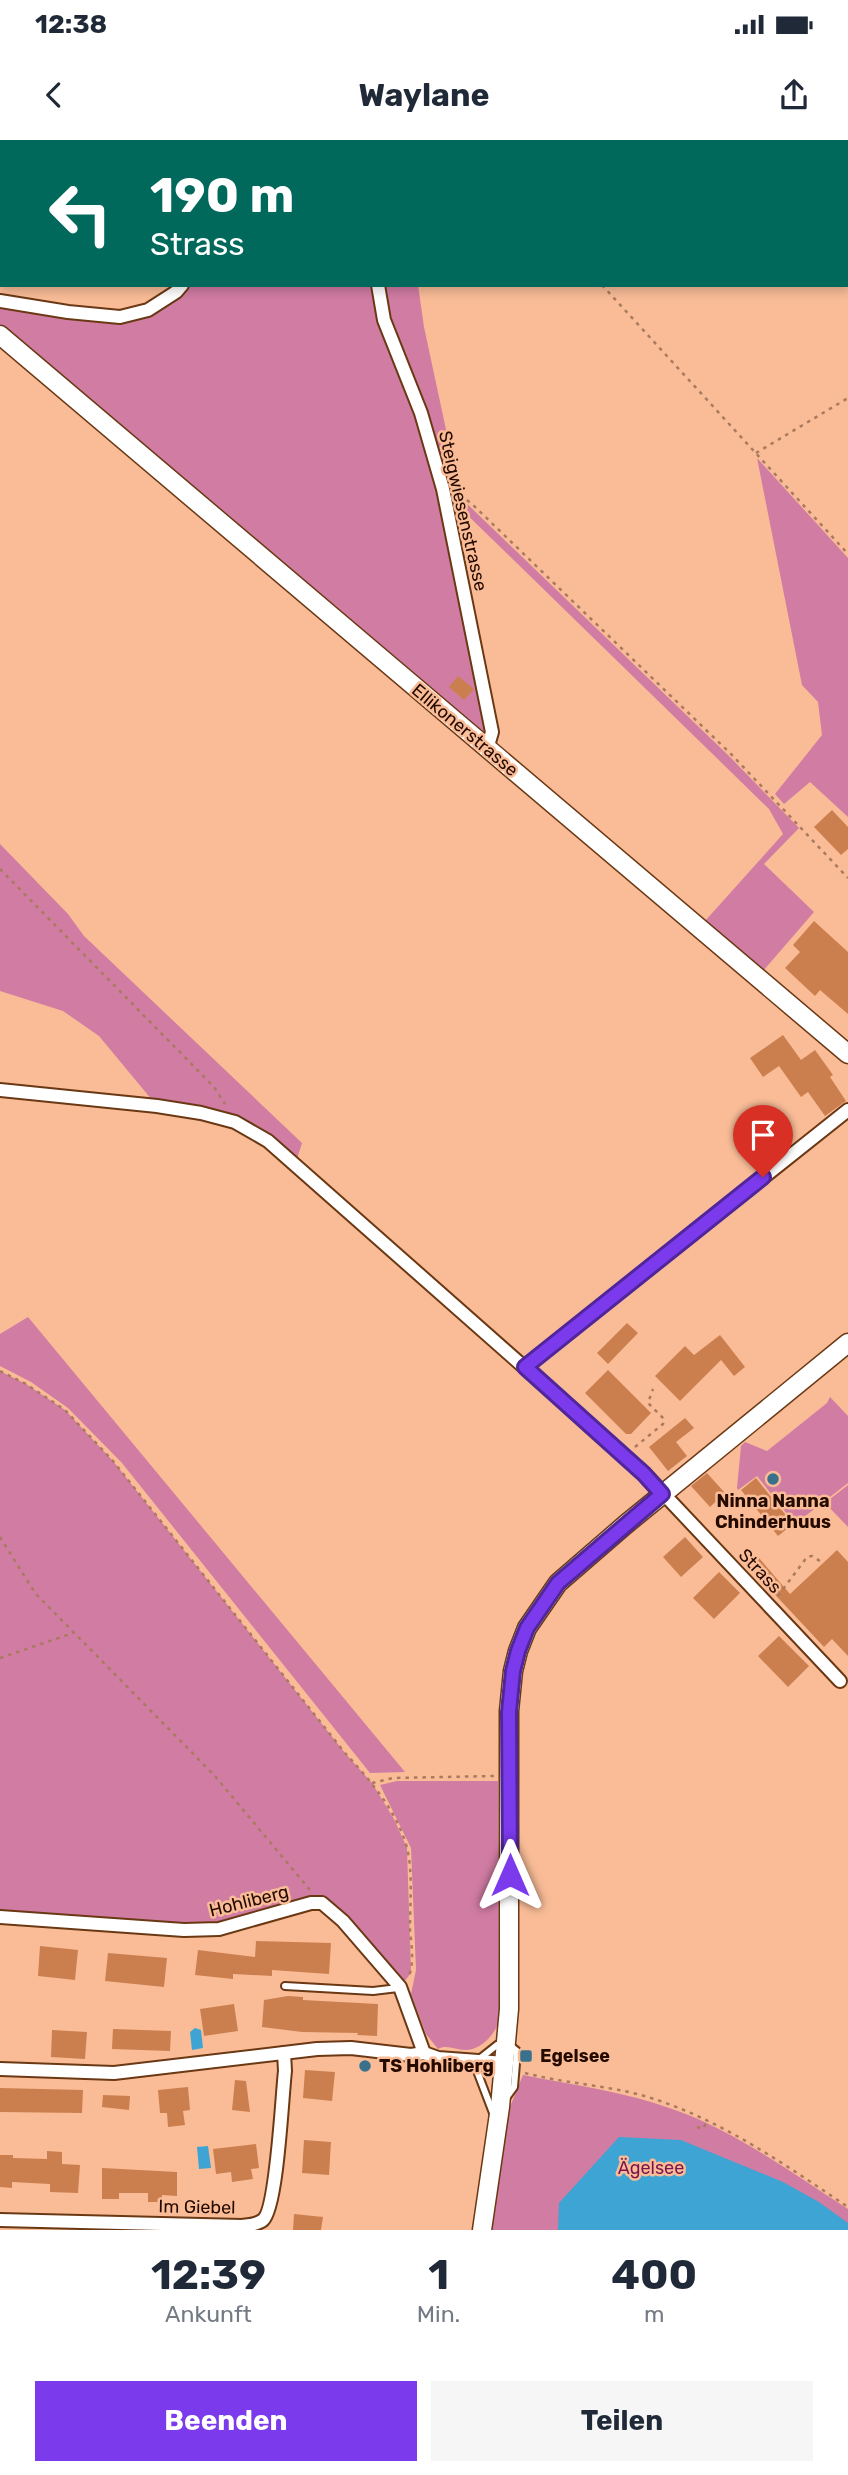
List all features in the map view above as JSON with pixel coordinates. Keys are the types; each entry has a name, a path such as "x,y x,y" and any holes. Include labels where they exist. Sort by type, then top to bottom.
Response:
{"street":[{"path":"0,301 120,317 148,310 180,287"},
{"name":"Steigwiesenstrasse","path":"378,287 384,320 421,413 443,489 492,732 487,749"},
{"name":"Ellikonerstrasse","path":"0,335 848,1054"},
{"name":"Strass","path":"0,1090 157,1106 235,1122 268,1140 625,1456 840,1681"},
{"path":"525,1367 848,1110"},
{"path":"482,2230 500,2107 510,2066 507,2043 511,1949 509,1712 513,1671 527,1628 558,1583 662,1494 848,1343"},
{"name":"Hohliberg","path":"0,1917 196,1930 219,1929 311,1903 321,1903"},
{"path":"321,1903 343,1921 400,1987 425,2053"},
{"path":"0,2069 114,2073 351,2048 425,2053 438,2058 510,2066"},
{"name":"Im Giebel","path":"0,2220 256,2225 264,2220 272,2199 285,2071 284,2053"}],"lane":[{"path":"285,1986 373,1991 400,1987"},
{"path":"498,2125 477,2071 477,2062 497,2045 507,2043"}],"path":[{"path":"604,287 848,554"},
{"path":"756,453 848,398"},
{"path":"443,489 460,495 472,504 732,755 848,878"},
{"path":"0,869 214,1087 235,1122"},
{"path":"0,1371 26,1384 65,1410 113,1461 345,1753 372,1783 394,1819 407,1849 411,1973 400,1987"},
{"path":"625,1456 663,1424 664,1419 648,1403 653,1389"},
{"path":"0,1537 35,1593 214,1775 321,1903"},
{"path":"770,1608 807,1557 812,1556 823,1563"},
{"path":"0,1658 73,1633"},
{"path":"372,1783 393,1778 509,1776"},
{"path":"510,2066 527,2073 640,2095 707,2121 804,2177 848,2207"},
{"path":"697,2127 703,2129 707,2121"}],"green space":[{"path":"179,287 418,287 424,327 460,495 444,489 492,732 487,749 0,335 0,301 68,312 148,310"},
{"path":"757,458 848,558 848,817 810,782 784,804 775,794 822,735 818,702 802,685"},
{"path":"461,498 730,757 799,828 764,864 814,912 763,971 705,921 783,834 769,809 453,501"},
{"path":"0,844 68,914 84,936 302,1143 295,1165 235,1122 157,1106 99,1036 63,1011 0,991"},
{"path":"28,1317 405,1772 370,1773 122,1463 68,1408 31,1382 0,1366 0,1334"},
{"path":"0,1371 26,1384 65,1410 113,1461 345,1753 372,1783 394,1819 407,1848 411,1973 400,1987 321,1903 219,1929 0,1917"},
{"path":"830,1397 848,1416 848,1483 795,1524 757,1476 738,1490 741,1446 745,1442 767,1451 827,1403"},
{"path":"848,1485 848,1527 825,1503"},
{"path":"397,1781 498,1781 499,2022 486,2041 472,2049 438,2049 426,2034 411,1994 416,1970 411,1848 380,1785"},
{"name":"Ägelsee","path":"523,2075 638,2098 698,2119 764,2155 848,2209 848,2230 488,2230 503,2124"}],"water":[{"path":"195,2028 201,2030 203,2048 192,2050 190,2032"},
{"name":"Ägelsee","path":"619,2137 681,2140 783,2182 819,2202 848,2223 848,2230 558,2230 559,2203"},
{"path":"208,2146 211,2168 199,2169 197,2147"}],"building":[{"path":"458,676 474,689 464,700 449,687"},
{"path":"832,810 848,827 848,849 841,855 814,827"},
{"path":"814,921 848,952 848,1014 820,990 815,996 785,968 800,952 793,945"},
{"path":"783,1035 801,1060 815,1050 833,1075 830,1077 846,1101 825,1116 808,1092 801,1097 779,1066 763,1077 750,1058"},
{"path":"627,1323 638,1333 608,1364 597,1353"},
{"path":"720,1335 745,1367 734,1376 721,1360 680,1401 655,1376 685,1346 694,1355"},
{"path":"608,1370 651,1413 631,1434 626,1434 585,1393"},
{"path":"685,1418 694,1428 676,1442 687,1456 668,1471 649,1447"},
{"path":"707,1473 725,1493 710,1507 691,1486"},
{"path":"756,1478 793,1524 778,1536 741,1490"},
{"path":"685,1537 703,1557 681,1577 663,1557"},
{"path":"837,1550 848,1562 848,1656 832,1639 824,1647 749,1567 759,1558 790,1594"},
{"path":"719,1572 740,1593 714,1619 693,1598"},
{"path":"779,1636 809,1666 788,1687 758,1656"},
{"path":"256,1941 331,1943 329,1974 272,1970 272,1976 233,1974 233,1979 195,1975 198,1950 255,1957"},
{"path":"40,1946 78,1950 75,1980 38,1976"},
{"path":"108,1953 167,1958 164,1987 105,1981"},
{"path":"288,1996 303,1997 303,2000 378,2004 377,2036 262,2027 264,2000"},
{"path":"234,2004 238,2031 204,2036 200,2009"},
{"path":"113,2029 171,2031 170,2051 112,2049"},
{"path":"52,2030 87,2032 85,2059 51,2057"},
{"path":"305,2070 335,2072 332,2101 303,2098"},
{"path":"235,2080 246,2081 250,2112 232,2110"},
{"path":"188,2087 190,2110 183,2111 185,2125 168,2127 167,2113 160,2113 158,2090"},
{"path":"0,2088 83,2090 82,2113 0,2112"},
{"path":"103,2095 130,2096 129,2110 102,2107"},
{"path":"304,2140 331,2142 329,2175 302,2173"},
{"path":"256,2144 259,2168 251,2169 253,2179 232,2182 231,2172 216,2174 213,2149"},
{"path":"47,2151 62,2152 62,2164 80,2165 78,2193 50,2192 50,2184 12,2182 12,2188 0,2187 0,2155 47,2159"},
{"path":"102,2168 177,2172 177,2196 162,2195 162,2202 148,2202 148,2193 119,2193 119,2199 102,2199"},
{"path":"294,2214 323,2217 321,2230 293,2230"}],"place":[{"name":"Ninna Nanna Chinderhuus","path":"773,1479"},
{"name":"Egelsee","path":"526,2056"},
{"name":"TS Hohliberg","path":"365,2066"}],"route":[{"path":"510,1875 509,1712 513,1671 527,1628 558,1583 662,1494 644,1474 525,1367 763,1177"}]}
